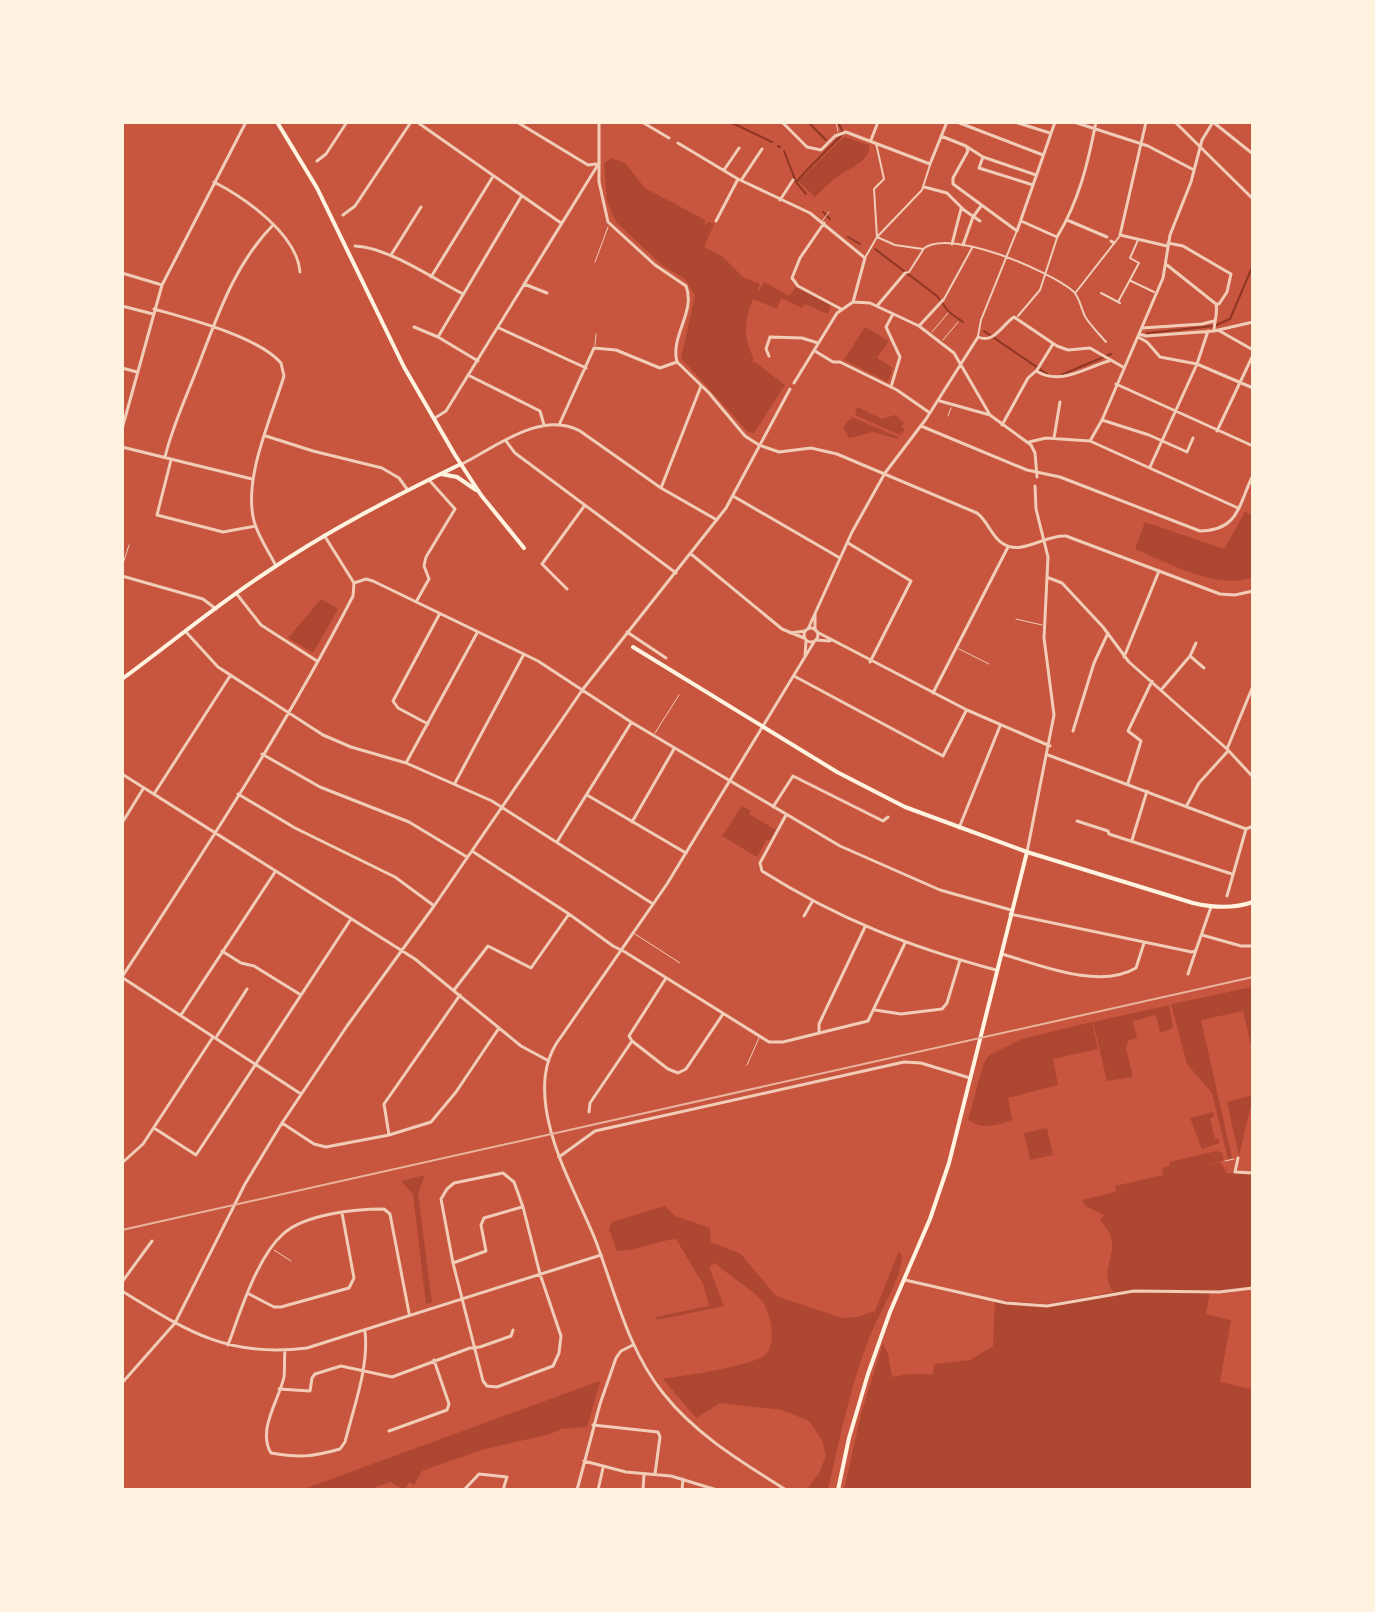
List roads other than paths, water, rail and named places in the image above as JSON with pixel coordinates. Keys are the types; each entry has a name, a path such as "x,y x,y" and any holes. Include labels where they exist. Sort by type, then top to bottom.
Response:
{"main road":[{"path":"277,122 317,188 404,367 481,495 524,548"},
{"path":"122,679 236,593 324,535 407,489 461,464"},
{"path":"441,474 457,477 481,495"},
{"path":"633,647 869,790 959,828 1027,852 1211,907 1238,907 1253,902"},
{"path":"838,1490 860,1397 942,1187 1027,852"}],"street":[{"path":"122,429 162,285 246,122"},
{"path":"317,161 326,154 347,122"},
{"path":"343,215 355,206 411,122"},
{"path":"417,122 561,223"},
{"path":"517,122 588,165 599,163"},
{"path":"599,122 601,196 610,225 688,289 689,302 675,350 677,362 745,436 779,452 806,448 822,450 885,473 977,513 999,541 1008,547 1021,548 1066,536 1224,595 1253,591"},
{"path":"642,122 669,138"},
{"path":"782,122 811,149 821,150 842,132 874,141 930,164"},
{"path":"877,237 874,189 884,179 874,141 878,122"},
{"path":"853,302 865,258 877,237 924,187 947,122"},
{"path":"957,122 1043,155"},
{"path":"1015,122 1051,133"},
{"path":"805,656 806,630 847,542 885,473 930,413 978,337 981,320 1021,221 1055,122"},
{"path":"1074,122 1141,144 1194,170"},
{"path":"978,337 994,336 1037,295 1057,237 1081,186 1096,122"},
{"path":"1120,235 1146,122"},
{"path":"1175,122 1253,199"},
{"path":"1090,441 1163,278 1168,244 1204,135 1215,123 1253,154"},
{"path":"941,136 983,157 1036,175"},
{"path":"678,143 740,179 824,220 865,258"},
{"path":"966,146 968,151 952,182 1017,231"},
{"path":"724,170 739,148"},
{"path":"716,221 762,149"},
{"path":"983,157 979,168 1033,185"},
{"path":"435,418 446,411 599,163"},
{"path":"431,277 493,177"},
{"path":"780,200 793,180"},
{"path":"214,182 246,200 273,225 296,256 300,272"},
{"path":"924,187 947,193 980,221"},
{"path":"438,337 521,197"},
{"path":"963,245 973,217 981,206"},
{"path":"390,257 421,207"},
{"path":"952,244 962,208"},
{"path":"824,220 795,268 793,280 798,286 841,309"},
{"path":"1067,220 1111,240"},
{"path":"1021,221 1057,237"},
{"path":"165,457 170,436 213,326 240,268 273,225"},
{"path":"1076,293 1111,240 1120,235 1183,246 1231,274 1223,299 1216,304"},
{"path":"877,237 895,245 923,249"},
{"path":"1101,293 1119,302 1139,263 1130,258 1138,238"},
{"path":"877,306 923,249 932,243 963,245 1006,258 1046,275 1076,293 1088,321 1106,342"},
{"path":"355,246 367,247 390,257 463,294"},
{"path":"919,326 942,301 972,247"},
{"path":"1167,265 1216,304 1215,327"},
{"path":"122,273 162,285"},
{"path":"1130,280 1157,293"},
{"path":"524,284 547,293"},
{"path":"794,383 841,309 853,302 877,306 931,334 962,363 990,415 1029,443 1035,453 1036,475"},
{"path":"122,306 213,326 271,354 281,363 284,376 252,479 251,501 256,526 276,566"},
{"path":"891,387 900,357 886,327 893,314"},
{"path":"1017,317 1053,344 1068,350 1090,348 1123,367"},
{"path":"1141,328 1215,327 1253,322"},
{"path":"414,327 438,337 478,361"},
{"path":"497,327 586,368"},
{"path":"1138,336 1208,331 1215,327"},
{"path":"1215,327 1253,353 1217,431"},
{"path":"1150,469 1197,364 1208,331"},
{"path":"1138,336 1160,357 1197,364 1253,388"},
{"path":"769,356 765,350 770,337 802,338 818,343"},
{"path":"1002,425 1028,378 1053,344"},
{"path":"559,425 594,348 616,350 660,368 677,362"},
{"path":"814,350 833,362 840,362 891,387 930,413"},
{"path":"1037,369 1047,377 1057,378 1106,359"},
{"path":"122,368 137,372"},
{"path":"468,375 540,411 544,425"},
{"path":"1118,381 1176,412 1253,446"},
{"path":"661,488 701,386"},
{"path":"122,1383 175,1323 240,1194 301,1094 583,689 717,520 790,389"},
{"path":"938,400 990,415"},
{"path":"1054,438 1060,402"},
{"path":"1102,420 1187,452 1193,438"},
{"path":"461,464 544,425 559,425 580,431 661,488 717,520"},
{"path":"921,426 1036,475 1060,477 1200,531 1224,528 1230,523 1253,475"},
{"path":"266,436 387,469 407,489"},
{"path":"1029,443 1035,439 1054,438 1090,441 1238,508"},
{"path":"506,441 515,453 676,573"},
{"path":"122,447 252,479"},
{"path":"171,460 157,515 223,532 256,526"},
{"path":"416,602 429,579 424,566 426,557 455,509 429,479"},
{"path":"1027,852 1050,746 1055,705 1046,659 1044,625 1048,557 1036,509 1035,486"},
{"path":"733,496 840,558"},
{"path":"567,589 542,564 585,505"},
{"path":"301,1094 122,977 288,714 353,596 354,583 324,535"},
{"path":"847,542 911,581 870,662"},
{"path":"933,693 1008,547"},
{"path":"691,554 782,629 805,640 830,641"},
{"path":"1124,657 1159,571"},
{"path":"122,576 203,599 216,609"},
{"path":"1049,578 1062,583 1108,633 1124,657 1253,777"},
{"path":"354,583 370,580 524,654 786,815 840,846 917,880 1010,912 1186,952 1196,950"},
{"path":"236,593 265,628 317,661"},
{"path":"428,724 398,708 393,701 440,613"},
{"path":"786,1490 717,1445 687,1421 654,1381 633,1345 601,1255 559,1157 546,1107 547,1060 686,853 794,676 815,641 815,614"},
{"path":"406,763 478,631"},
{"path":"790,633 816,631 870,662 967,710 1050,746"},
{"path":"186,632 208,659 230,676 337,743 406,763 455,783 502,807 653,904"},
{"path":"627,632 666,658"},
{"path":"1073,731 1094,663 1108,633"},
{"path":"1161,690 1190,656 1196,643"},
{"path":"455,783 524,654"},
{"path":"1190,656 1204,668"},
{"path":"154,794 230,676"},
{"path":"794,676 943,756 967,710"},
{"path":"1128,783 1141,741 1128,731 1152,681"},
{"path":"1187,805 1199,783 1227,750 1253,686"},
{"path":"557,842 631,722"},
{"path":"959,828 1000,726"},
{"path":"632,822 675,747"},
{"path":"262,754 320,787 409,822 467,857"},
{"path":"1048,755 1246,829 1253,826"},
{"path":"122,774 402,950 521,1046 547,1060"},
{"path":"773,807 793,776 874,818 883,821 888,817"},
{"path":"122,823 144,788"},
{"path":"1132,840 1147,790"},
{"path":"238,794 295,828 395,877 434,906"},
{"path":"587,795 686,853"},
{"path":"786,815 760,867 762,871 812,902 905,943 996,970"},
{"path":"1077,821 1232,874"},
{"path":"1227,896 1246,829"},
{"path":"472,851 759,1037 777,1043 862,1024 871,1019 905,943"},
{"path":"181,1015 275,872"},
{"path":"804,916 812,902"},
{"path":"1188,974 1211,907"},
{"path":"454,990 488,946 531,968 569,914"},
{"path":"154,1128 196,1155 351,919"},
{"path":"819,1033 819,1024 866,926"},
{"path":"1201,935 1241,946 1253,946"},
{"path":"1000,953 1071,974 1110,975 1136,968 1144,943"},
{"path":"222,951 241,963 254,966 301,995"},
{"path":"875,1010 901,1014 942,1009 947,1003 960,960"},
{"path":"666,978 630,1034 632,1041 668,1069 682,1072 690,1065 723,1014"},
{"path":"122,1163 140,1149 247,989"},
{"path":"389,1135 384,1104 460,995"},
{"path":"282,1123 320,1147 423,1126 440,1115 499,1028"},
{"path":"589,1112 590,1103 632,1041"},
{"path":"559,1157 595,1131 904,1062 921,1063 970,1078"},
{"path":"1238,1158 1235,1172 1253,1173"},
{"path":"503,1173 514,1182 523,1207 540,1274 561,1336 559,1353 553,1366 497,1387 487,1386 483,1381 453,1263 441,1199 454,1183 503,1173"},
{"path":"453,1263 486,1251 481,1225 484,1218 523,1207"},
{"path":"228,1345 249,1294 281,1235 299,1223 359,1209 384,1209 390,1214 409,1315"},
{"path":"249,1294 274,1307 281,1307 349,1288 354,1278 342,1213"},
{"path":"122,1282 152,1241"},
{"path":"122,1291 175,1323 228,1345 285,1350 307,1348 601,1255"},
{"path":"904,1280 1006,1303 1047,1306 1134,1291 1219,1292 1253,1288"},
{"path":"285,1350 284,1379 266,1437 271,1453 303,1459 324,1454 340,1449 345,1442 363,1370 365,1329"},
{"path":"279,1389 310,1391 315,1374 341,1366 392,1377 511,1336 513,1330"},
{"path":"577,1490 593,1425 616,1358 621,1351 633,1345"},
{"path":"389,1431 447,1410 449,1404 434,1360"},
{"path":"593,1425 658,1432 655,1474"},
{"path":"584,1461 602,1465 603,1468 683,1479 717,1490"},
{"path":"598,1490 603,1468"},
{"path":"464,1490 479,1474 507,1477 503,1490"},
{"path":"643,1490 644,1474"},
{"path":"682,1490 683,1479"},
{"path":"773,1490 777,1484"}],"lane":[{"path":"836,122 842,132"},
{"path":"824,220 829,212"},
{"path":"595,262 610,225"},
{"path":"931,334 948,313"},
{"path":"941,342 958,322"},
{"path":"594,348 596,334"},
{"path":"948,416 952,406"},
{"path":"122,567 129,545"},
{"path":"1016,619 1044,625"},
{"path":"956,648 989,664"},
{"path":"654,735 679,695"},
{"path":"633,932 680,963"},
{"path":"747,1065 759,1037"},
{"path":"1225,1161 1238,1158"},
{"path":"272,1249 291,1261"}],"waterway":[{"path":"730,122 772,142"},
{"path":"808,122 826,140"},
{"path":"807,170 841,136 838,122"},
{"path":"784,151 796,182 806,194"},
{"path":"797,181 806,171"},
{"path":"823,212 830,219"},
{"path":"848,237 860,244"},
{"path":"875,249 937,296 949,312 963,322"},
{"path":"1147,333 1214,326 1230,319 1253,265"},
{"path":"984,331 1047,374"},
{"path":"1061,375 1111,354"}],"railway":[{"path":"122,1230 1253,977"}]}
